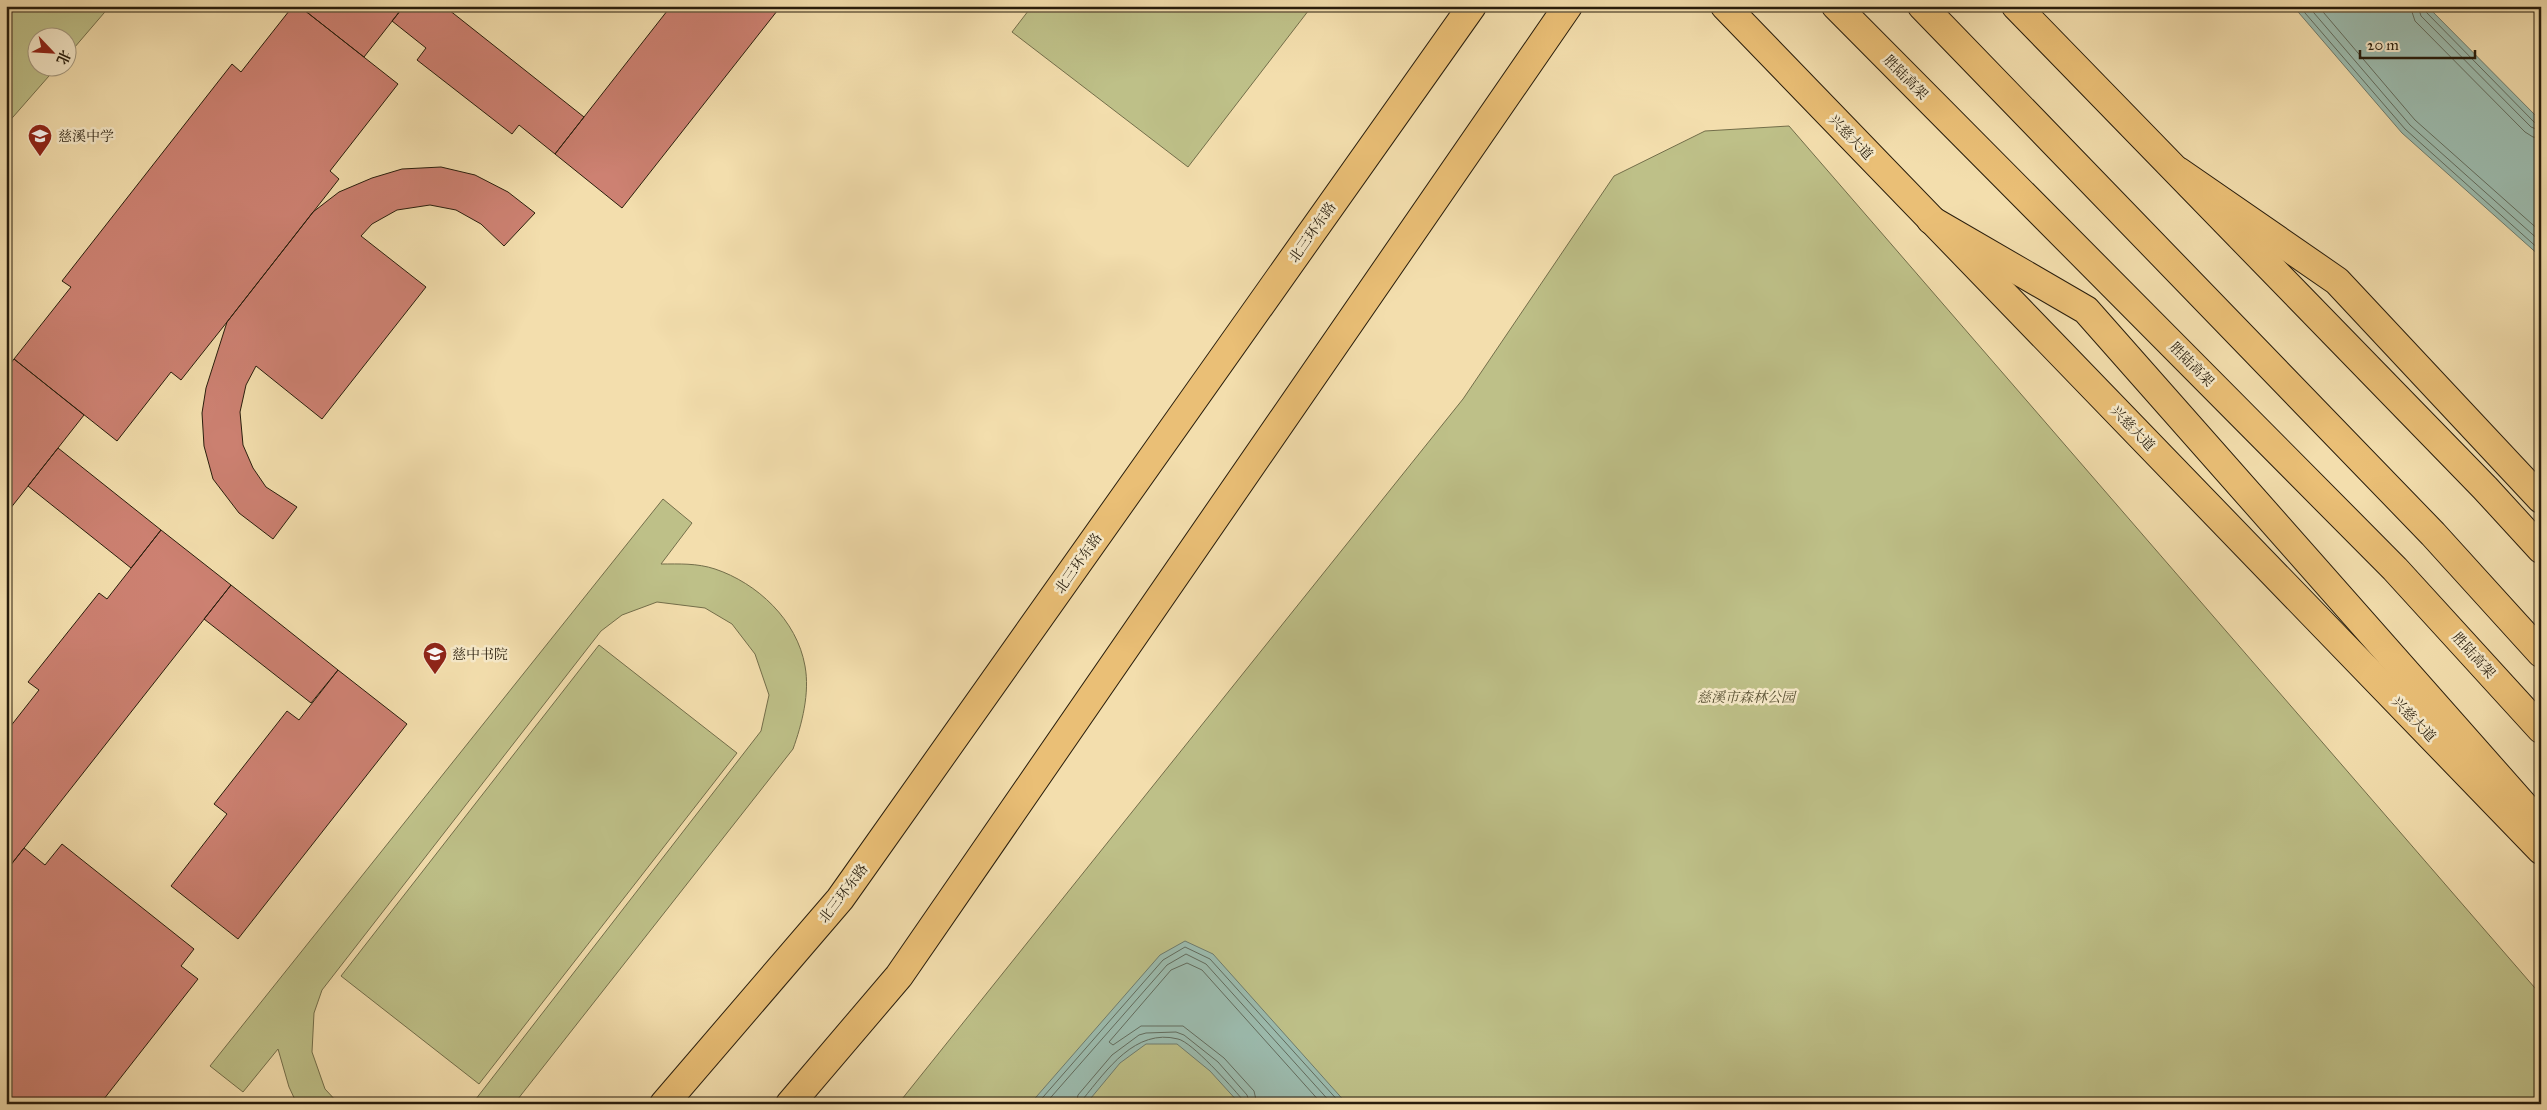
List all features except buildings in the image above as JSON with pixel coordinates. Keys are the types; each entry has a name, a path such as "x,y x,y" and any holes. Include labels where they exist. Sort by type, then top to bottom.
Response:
{"main road":[{"name":"北三环东路","path":"664,1104 840,899 1472,6"},
{"path":"790,1104 899,976 1568,6"},
{"name":"兴慈大道","path":"1725,6 2541,850"},
{"name":"胜陆高架","path":"1836,6 2395,569 2541,729"},
{"path":"1922,6 2433,534 2541,653"},
{"path":"2016,6 2485,488 2541,549"},
{"path":"2178,171 2338,281 2541,499"},
{"path":"1931,220 2086,310 2541,825"}],"green space":[{"path":"6,6 110,6 78,43 78,28 28,28 28,78 47,78 6,125"},
{"path":"1032,6 1312,6 1188,167 1012,32"},
{"name":"慈溪市森林公园","path":"1789,126 2541,995 2541,1104 898,1104 1463,399 1614,176 1705,131"},
{"path":"663,499 692,523 661,564 702,566 731,575 760,594 773,606 793,633 801,649 805,666 806,698 793,749 514,1104 472,1104 761,731 769,695 755,654 732,624 705,608 657,602 622,615 601,631 322,990 314,1013 312,1052 325,1089 339,1104 297,1104 289,1087 278,1049 243,1092 210,1066"},
{"path":"599,645 737,753 479,1084 341,976"}],"water":[{"path":"2293,6 2427,6 2541,121 2541,257 2402,133"},
{"path":"1185,941 1213,954 1347,1104 1240,1104 1210,1071 1177,1044 1146,1044 1120,1063 1086,1104 1030,1104 1160,955"}],"place":[{"name":"慈溪中学","path":"40,157"},
{"name":"慈中书院","path":"435,675"}]}
